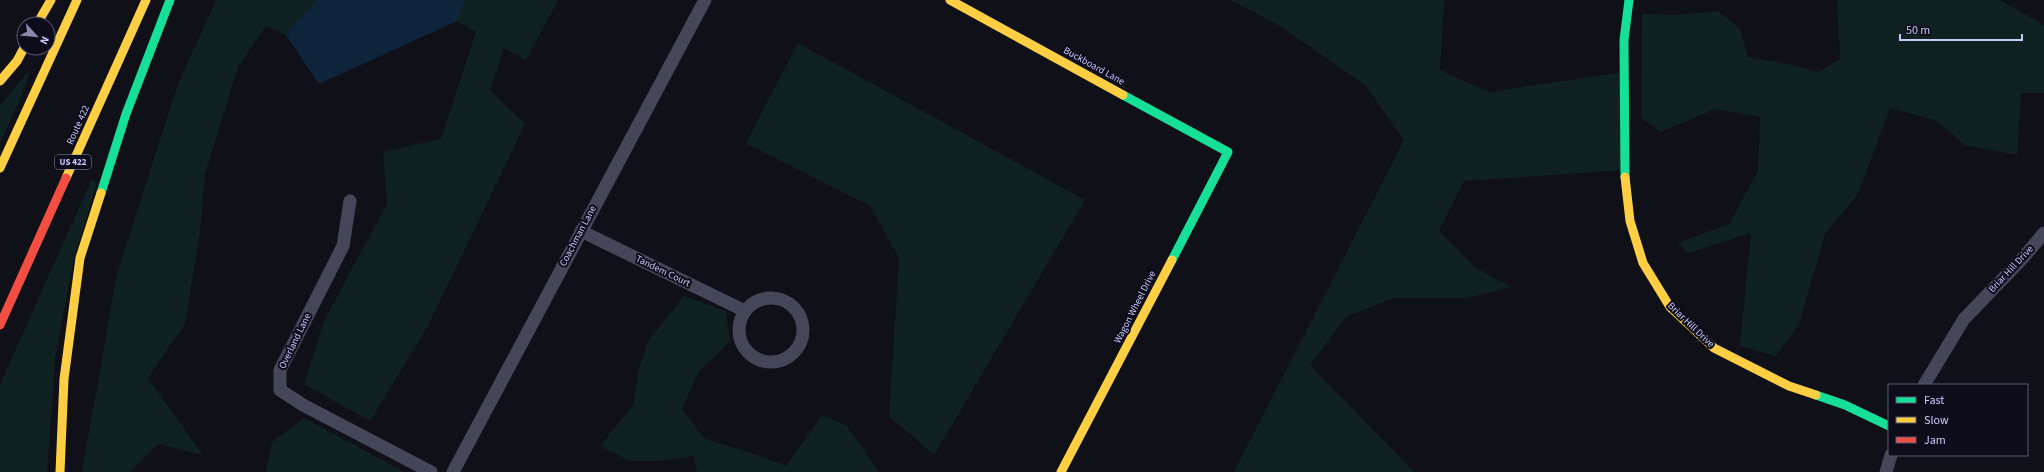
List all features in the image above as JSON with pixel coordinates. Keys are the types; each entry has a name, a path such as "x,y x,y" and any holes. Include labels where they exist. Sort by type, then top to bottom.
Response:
{"main road":[{"path":"42,16 51,0"},
{"path":"0,168 77,0"},
{"name":"Route 422","path":"0,325 146,0"},
{"path":"60,472 64,379 80,258 126,114 170,0"},
{"name":"Buckboard Lane","path":"950,0 1228,152"},
{"name":"Briar Hill Drive","path":"1629,0 1624,40 1624,170 1630,221 1643,263 1670,306 1714,348 1789,386 1845,405 1888,426"},
{"path":"0,81 20,56"},
{"name":"Wagon Wheel Drive","path":"1061,472 1228,152"}],"street":[{"name":"Coachman Lane","path":"453,472 705,0"},
{"name":"Overland Lane","path":"350,201 343,246 280,370 280,390 303,405 431,472"},
{"name":"Tandem Court","path":"581,231 745,311"},
{"name":"Briar Hill Drive","path":"1925,384 1964,318 2022,259 2044,233"},
{"path":"773,298 783,300 792,306 799,314 803,334 800,344 794,353 780,361 764,362 754,358 746,351 740,342 738,331 740,320 745,311 752,303 762,299 773,298"},
{"path":"1886,472 1890,456"}],"green space":[{"path":"216,0 317,0 286,35 266,26 238,67 205,174 200,231 185,324 148,378 203,455 158,444 130,472 82,472 117,274 177,87"},
{"path":"465,0 558,0 526,60 504,48 490,90 525,124 428,326 370,421 304,384 325,319 387,204 383,152 441,139 476,32 457,21"},
{"path":"1230,0 1444,0 1440,70 1489,92 1624,72 1624,170 1464,181 1439,231 1476,268 1511,287 1467,298 1394,298 1346,317 1310,365 1414,472 1234,472 1404,140 1365,85 1277,24"},
{"path":"1837,0 2000,0 2044,25 2044,93 2021,93 2017,155 1965,145 1937,121 1890,108 1858,194 1825,234 1799,324 1776,356 1740,346 1751,233 1688,253 1678,243 1729,224 1758,171 1760,117 1715,109 1661,132 1641,118 1642,14 1676,15 1718,11 1740,29 1748,57 1784,63 1818,72 1840,59"},
{"path":"798,43 1085,200 934,455 889,416 899,258 870,206 746,143"},
{"path":"30,72 21,97 0,143 0,106 25,75"},
{"path":"92,179 97,183 74,258 55,359 47,472 0,472 0,385"},
{"path":"684,296 726,311 730,341 698,372 682,409 705,439 749,452 786,466 822,415 847,426 879,472 697,472 694,456 661,461 630,461 600,446 634,404 638,372 648,341"},
{"path":"304,418 405,472 266,472 272,442"}],"water":[{"path":"317,0 465,0 457,21 319,84 286,35"}],"traffic: fast":[{"path":"101,193 126,114 170,0"},
{"path":"1625,177 1624,40 1629,0"},
{"path":"1123,95 1228,152 1172,260"},
{"path":"1816,395 1845,405 1888,426"}],"traffic: slow":[{"path":"42,16 51,0"},
{"path":"0,168 77,0"},
{"path":"66,178 146,0"},
{"path":"950,0 1123,95"},
{"path":"0,81 20,56"},
{"path":"1625,177 1630,221 1643,263 1670,307 1714,348 1789,386 1816,395"},
{"path":"60,472 64,379 80,258 101,193"},
{"path":"1061,472 1172,260"}],"traffic: jam":[{"path":"0,325 66,178"}]}
